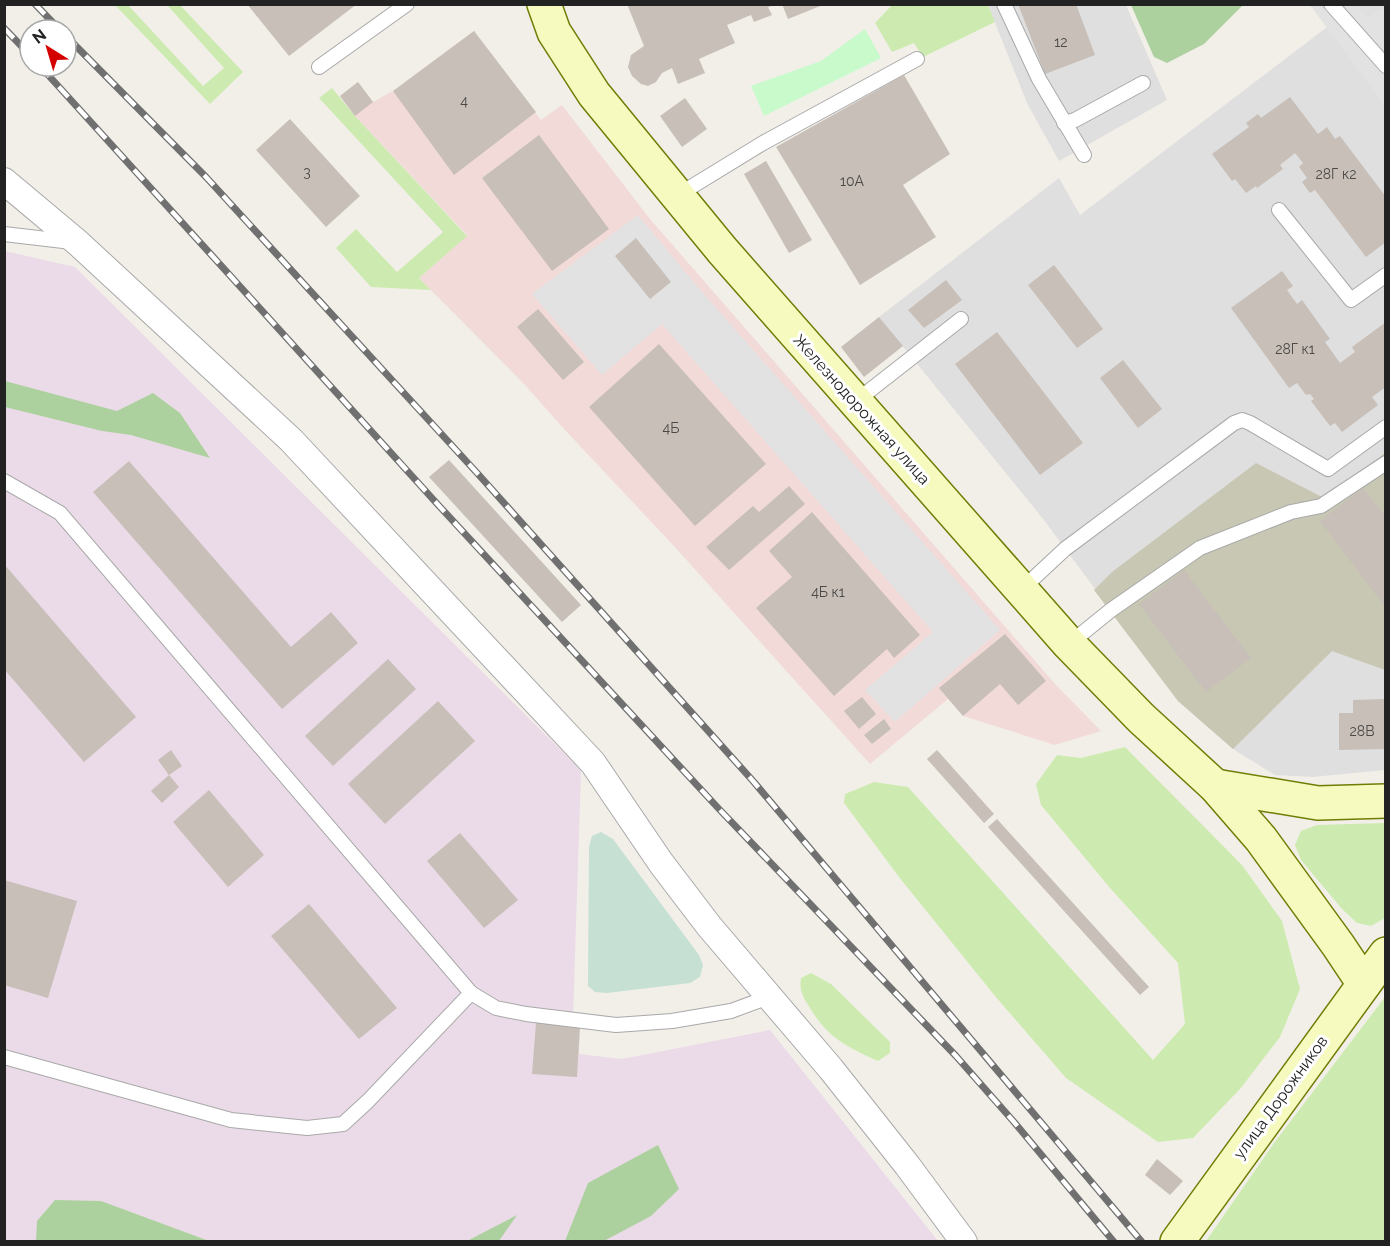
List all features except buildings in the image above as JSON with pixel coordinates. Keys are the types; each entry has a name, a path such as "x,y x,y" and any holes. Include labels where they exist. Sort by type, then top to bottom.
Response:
{"street":[{"name":"Железнодорожная улица","path":"544,4 554,32 594,94 722,250 1069,644 1158,734 1215,786 1261,839 1364,984"},
{"path":"4,181 78,243 291,440 593,764 661,863 709,926 838,1078 959,1240"},
{"path":"1215,786 1318,803 1386,801"},
{"name":"улица Дорожников","path":"1177,1242 1211,1192 1386,954"}],"lane":[{"path":"319,67 407,4"},
{"path":"1004,4 1039,79 1084,155"},
{"path":"1331,4 1386,66"},
{"path":"678,195 689,186 763,143 916,59"},
{"path":"1064,123 1075,120 1143,83"},
{"path":"1279,210 1351,300 1386,275"},
{"path":"4,234 78,243"},
{"path":"855,402 961,319"},
{"path":"1021,591 1065,549 1234,423 1242,420 1251,423 1328,470 1386,427"},
{"path":"1069,644 1111,610 1200,548 1291,512 1321,506 1386,463"},
{"path":"4,480 60,513 471,993 496,1008 615,1025 672,1021 731,1011 769,997"},
{"path":"4,1057 231,1120 307,1128 343,1124 368,1101 471,993"}],"shaded area":[{"path":"988,5 1126,5 1167,100 1059,161 1027,103"},
{"path":"1310,5 1357,5 1367,18 1382,8 1385,12 1385,106"},
{"path":"1356,5 1385,5 1385,770 1313,777 1275,775 1233,749 1178,701 1044,520 879,317 1059,178 1080,215"},
{"path":"474,31 541,120 562,105 650,219 1056,685 1101,731 1055,745 963,716 948,699 870,764 525,385 419,278 467,235 355,116 340,96 358,82 373,102 393,91"},
{"path":"638,215 695,284 1000,630 895,722 865,690 933,632 662,324 602,375 532,294"},
{"path":"5,251 75,267 581,770 573,1018 580,1026 579,1054 622,1059 770,1030 938,1241 5,1242"},
{"path":"1385,453 1385,670 1332,651 1233,749 1178,701 1094,590 1112,572 1256,463 1324,498"},
{"path":"601,832 613,839 699,955 703,965 700,977 690,983 607,993 595,992 588,986 589,847 592,836"}],"green space":[{"path":"893,4 988,5 995,22 923,57 914,43 892,52 875,23"},
{"path":"115,5 128,5 203,86 224,68 167,5 180,5 243,72 210,104"},
{"path":"1131,5 1243,5 1204,44 1167,63 1154,57"},
{"path":"865,29 881,58 764,116 751,86 821,61"},
{"path":"332,88 355,116 467,236 419,278 431,290 371,287 336,248 356,229 397,272 443,232 319,98"},
{"path":"5,381 117,411 153,393 180,413 210,458 131,435 102,431 5,407"},
{"path":"1125,747 1242,865 1282,921 1300,989 1280,1037 1240,1089 1193,1138 1158,1142 1066,1078 995,996 899,877 844,803 845,794 874,782 908,787 1153,1060 1185,1024 1178,963 1110,888 1041,805 1036,784 1057,755 1081,758"},
{"path":"1385,823 1385,918 1371,926 1357,923 1342,909 1301,860 1295,845 1301,831 1317,825"},
{"path":"811,973 831,984 890,1042 890,1053 878,1061 848,1046 824,1027 801,990 801,978"},
{"path":"1385,997 1385,1241 1206,1241 1274,1143"},
{"path":"658,1145 679,1189 651,1216 604,1241 565,1241 588,1183"},
{"path":"55,1200 101,1201 209,1241 36,1241 37,1221"},
{"path":"517,1215 499,1241 467,1241"}],"railway":[{"path":"35,4 48,18"},
{"path":"4,28 18,43"},
{"path":"78,48 206,177 478,474 753,781 1142,1242"},
{"path":"51,78 441,508 719,809 956,1056 1114,1242"}]}
